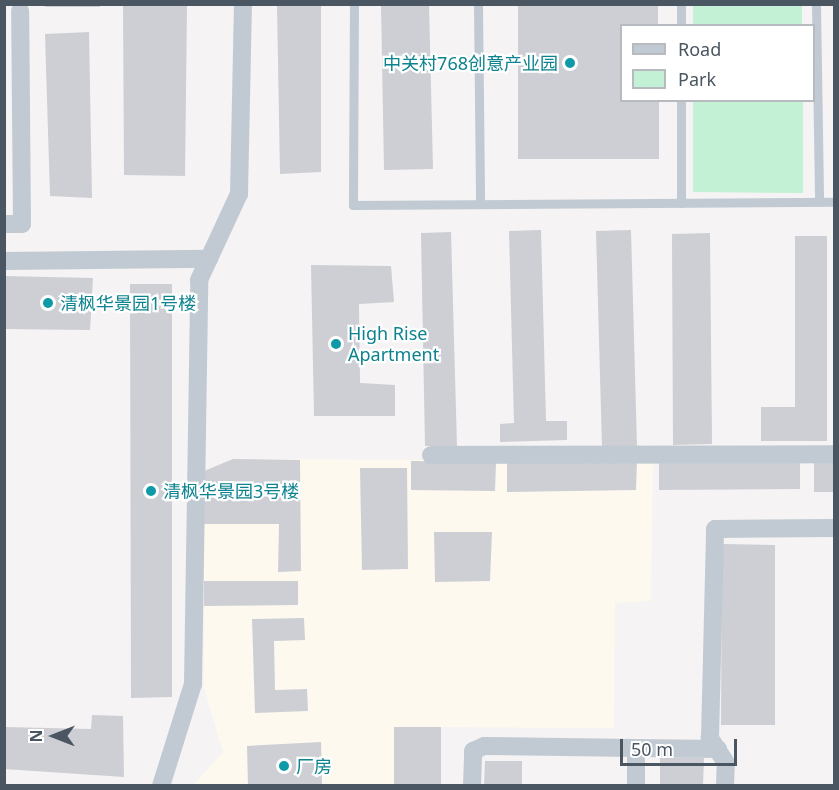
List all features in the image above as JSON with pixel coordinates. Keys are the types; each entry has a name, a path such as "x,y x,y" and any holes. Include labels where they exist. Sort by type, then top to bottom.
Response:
{"street":[{"path":"161,786 193,684 199,280 239,194 243,4"},
{"path":"4,225 22,224 15,9"},
{"path":"4,261 209,259"},
{"path":"431,456 834,454"},
{"path":"725,786 726,763 710,738 715,529 834,528"},
{"path":"472,786 473,752 484,746 718,749"},
{"path":"636,748 636,786"}],"lane":[{"path":"354,4 353,205 834,202"},
{"path":"478,4 480,204"},
{"path":"681,4 681,24"},
{"path":"816,4 819,202"},
{"path":"681,102 681,203"}],"shaded area":[{"path":"233,459 653,461 651,601 615,603 614,728 441,727 441,785 192,786 223,752 204,688 204,471"}],"green space":[{"path":"693,5 802,5 802,24 693,24"},
{"path":"693,102 803,102 803,193 693,192"}],"building":[{"path":"45,4 100,4 100,7 45,7"},
{"path":"123,4 187,4 185,176 124,175"},
{"path":"277,4 321,4 321,172 280,174"},
{"path":"381,4 429,4 433,169 384,170"},
{"name":"中关村768创意产业园","path":"518,4 658,4 658,24 620,24 620,102 659,102 659,159 518,159"},
{"path":"89,32 92,198 50,196 45,34"},
{"path":"541,230 546,421 567,421 567,440 500,442 500,424 514,423 509,231"},
{"path":"631,230 637,446 602,447 596,231"},
{"path":"451,232 457,446 425,446 421,233"},
{"path":"710,233 712,444 673,445 672,234"},
{"path":"795,236 827,236 827,441 761,441 761,407 795,407"},
{"name":"High Rise Apartment","path":"311,265 391,266 394,302 359,304 360,383 395,385 395,416 314,416"},
{"name":"清枫华景园1号楼","path":"4,276 93,278 90,330 4,329"},
{"name":"清枫华景园3号楼","path":"130,284 172,284 172,697 131,698"},
{"path":"233,459 300,460 301,571 278,572 279,524 204,524 204,471"},
{"path":"411,461 496,462 495,491 411,490"},
{"path":"507,461 637,461 636,490 507,492"},
{"path":"800,461 800,489 659,490 659,462"},
{"path":"814,461 834,461 834,492 814,492"},
{"path":"360,468 407,468 408,569 362,570"},
{"path":"434,532 492,532 490,581 435,582"},
{"path":"722,544 775,545 775,725 721,725"},
{"path":"204,581 298,581 298,605 204,606"},
{"path":"304,618 305,640 274,641 275,690 307,689 308,711 255,713 252,619"},
{"path":"92,715 123,716 124,777 4,769 4,727 91,729"},
{"path":"394,727 441,727 441,786 394,786"},
{"name":"厂房","path":"321,742 322,786 248,786 247,746"},
{"path":"660,757 704,758 703,786 660,786"},
{"path":"485,761 522,761 522,786 484,786"}],"place":[{"name":"中关村768创意产业园","path":"570,63"},
{"name":"清枫华景园1号楼","path":"48,303"},
{"name":"High Rise Apartment","path":"336,344"},
{"name":"清枫华景园3号楼","path":"151,491"},
{"name":"厂房","path":"284,766"}]}
